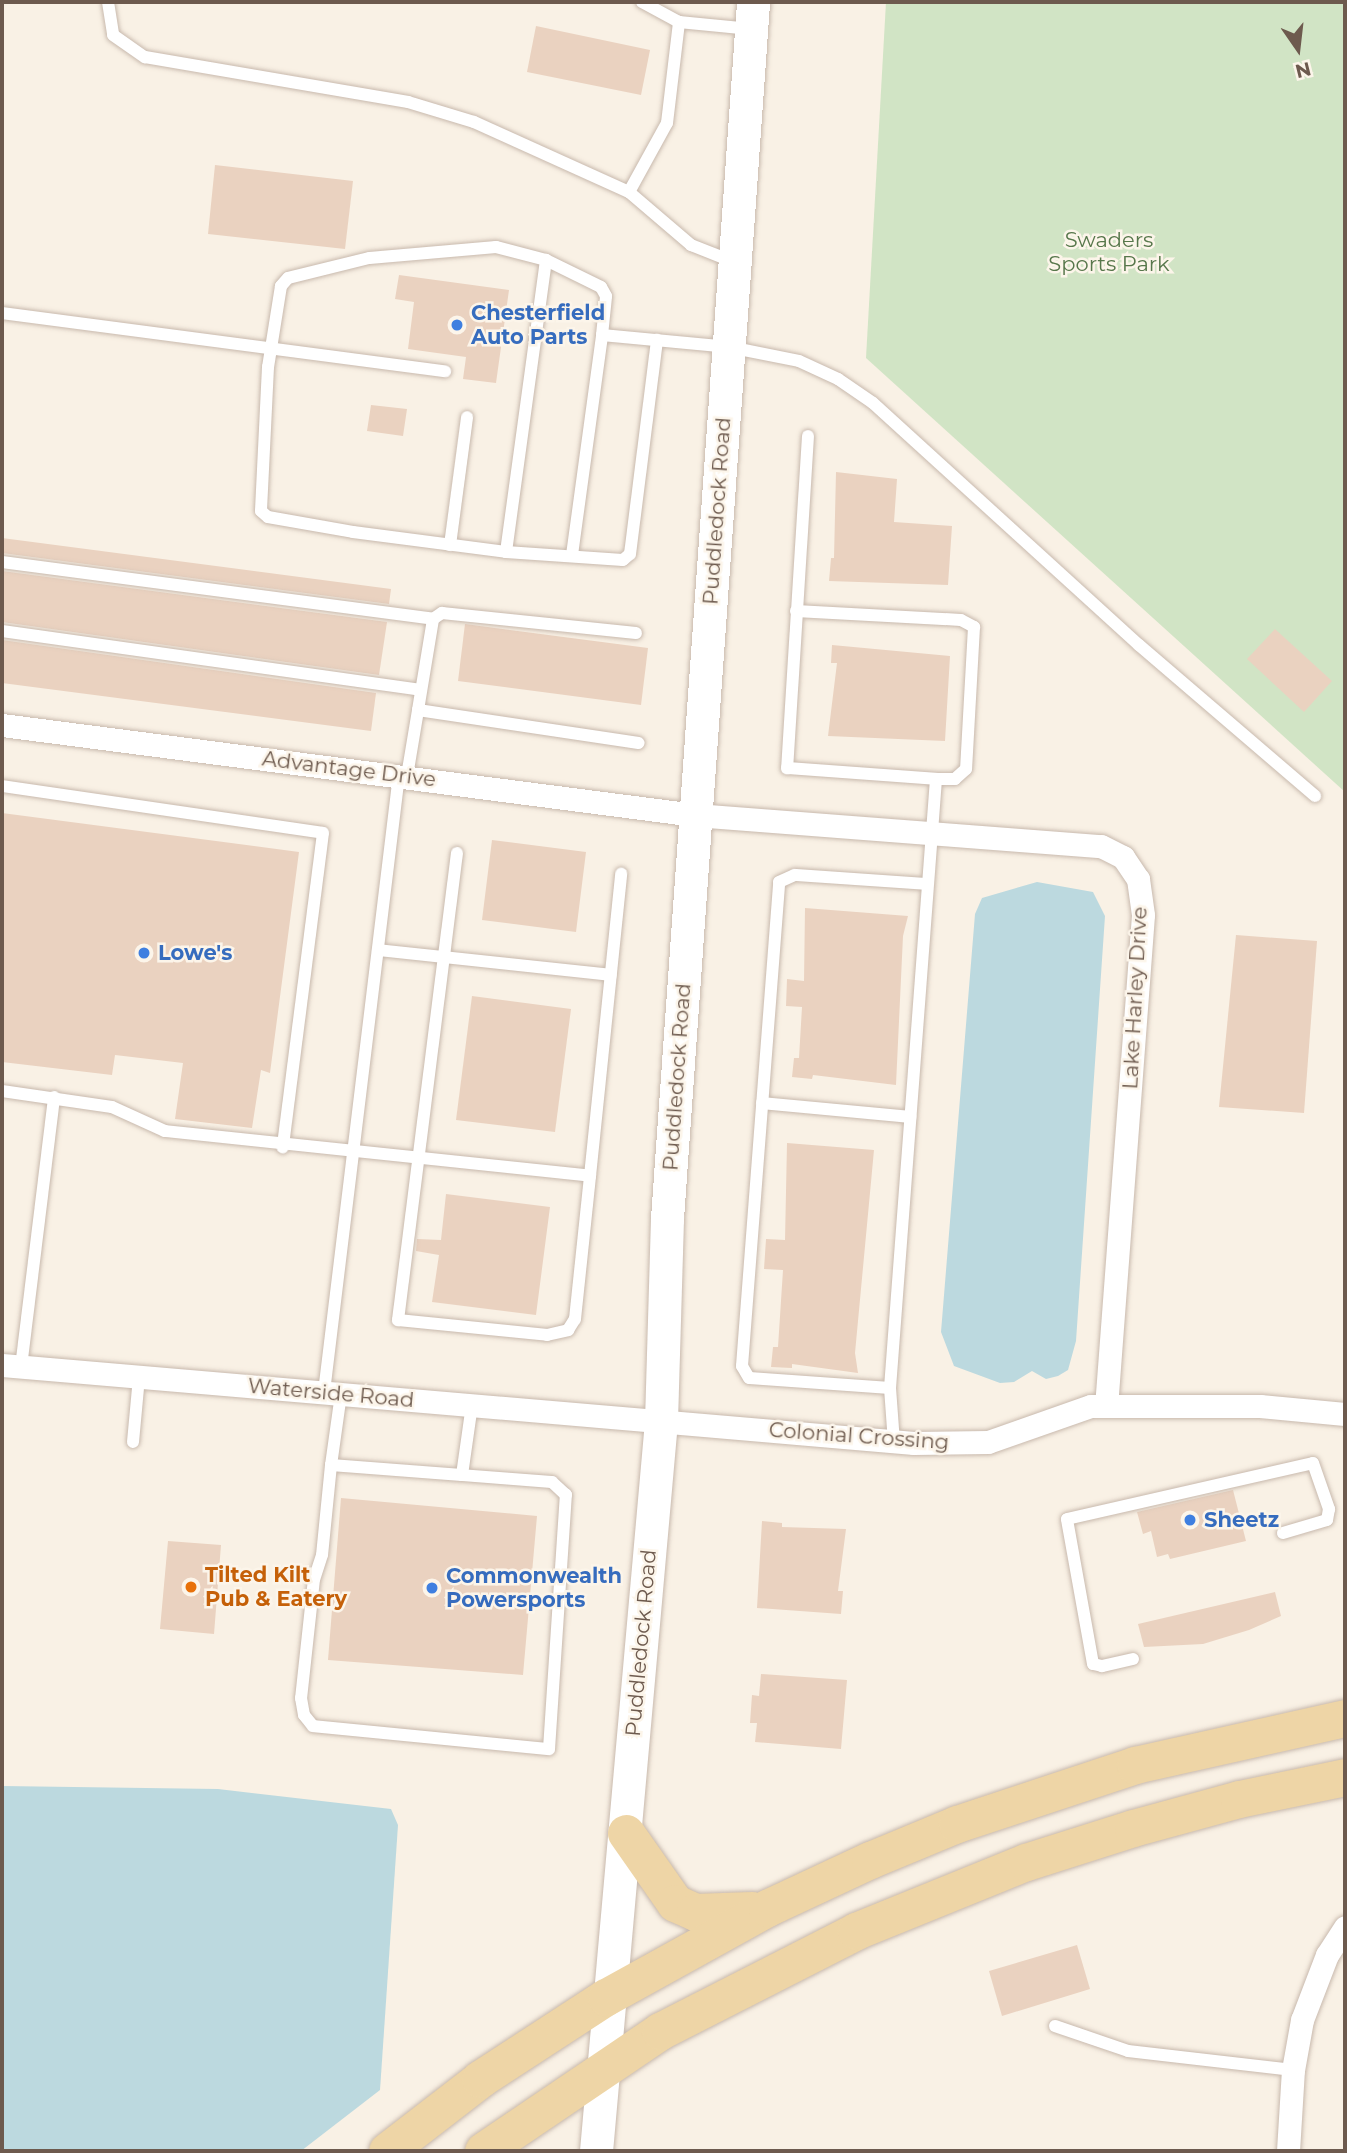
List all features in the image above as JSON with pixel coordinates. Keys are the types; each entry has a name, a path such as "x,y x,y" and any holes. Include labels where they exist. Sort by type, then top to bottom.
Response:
{"main road":[{"name":"Puddledock Road","path":"596,2151 606,1997 626,1833 660,1421 667,1218 752,15"},
{"path":"387,2151 480,2079 606,1997 767,1908 870,1860 1028,1798 1147,1762 1345,1718"},
{"path":"483,2151 601,2067 757,1980 951,1890 1133,1828 1239,1798 1345,1777"},
{"path":"626,1833 675,1903 695,1912 719,1914 767,1908"}],"street":[{"name":"Advantage Drive","path":"2,725 695,815"},
{"name":"Lake Harley Drive","path":"695,815 1101,846 1123,857 1139,879 1143,915 1105,1406"},
{"name":"Waterside Road","path":"11,1366 660,1421"},
{"name":"Colonial Crossing","path":"660,1421 894,1442 988,1442 1091,1406 1260,1406 1345,1414"},
{"path":"1288,2151 1293,2070 1311,1990 1345,1927"}],"lane":[{"path":"108,2 113,35 145,57 408,102 474,122 629,192 691,245 735,262"},
{"path":"642,2 679,22 752,15"},
{"path":"629,192 667,123 679,22"},
{"path":"572,555 602,335 606,296 601,287 546,260 496,247 369,258 288,278 281,285 271,349 261,511 268,517 353,532 506,552 623,560 630,554 657,340"},
{"path":"506,552 546,260"},
{"path":"2,313 445,371"},
{"path":"602,335 729,347 799,361 838,379 873,403 1139,646 1315,796"},
{"path":"450,545 467,417"},
{"path":"796,611 969,621 974,627 966,769 955,779 936,779 788,768 796,611 808,436"},
{"path":"2,562 433,619 442,613 460,611 636,633"},
{"path":"331,1465 552,1482 566,1495 549,1749 313,1726 304,1715 310,1619 331,1465 333,1393 353,1151 403,776 422,690 433,619"},
{"path":"2,632 422,690"},
{"path":"418,710 639,743"},
{"path":"894,1442 890,1388 936,779"},
{"path":"2,786 323,833 283,1147"},
{"path":"457,853 398,1320 547,1335 568,1330 575,1319 621,874"},
{"path":"890,1388 749,1378 743,1374 762,1103 779,882 795,875 928,884"},
{"path":"379,950 611,975"},
{"path":"2,1091 112,1107 165,1131 283,1147 353,1151 590,1176"},
{"path":"11,1366 54,1097"},
{"path":"762,1103 910,1116"},
{"path":"133,1442 139,1377"},
{"path":"462,1475 472,1405"},
{"path":"1133,1659 1102,1666 1091,1660 1089,1627 1065,1523 1070,1517 1313,1462 1329,1509 1327,1520 1283,1533"},
{"path":"1055,2026 1096,2044 1128,2051 1293,2070"}],"green space":[{"name":"Swaders Sports Park","path":"886,2 1345,2 1345,792 866,358"}],"water":[{"path":"1037,882 1093,892 1105,916 1076,1341 1068,1370 1058,1376 1046,1379 1032,1371 1014,1382 1000,1383 954,1366 941,1332 975,914 982,898"},
{"path":"2,1786 218,1789 391,1809 398,1825 380,2090 301,2151 2,2151"}],"building":[{"path":"536,26 650,50 641,95 527,72"},
{"path":"215,165 353,181 345,249 208,234"},
{"name":"Chesterfield Auto Parts","path":"399,275 509,290 496,383 463,379 466,357 408,349 414,302 395,299"},
{"path":"371,405 407,409 403,436 367,431"},
{"path":"836,472 897,479 894,522 952,526 948,585 829,581 831,558 834,558"},
{"path":"2,538 391,589 389,604 2,553"},
{"path":"2,571 387,622 379,675 2,622"},
{"path":"465,624 648,648 641,705 458,681"},
{"path":"1275,629 1332,681 1304,712 1247,659"},
{"path":"2,640 376,693 371,731 2,683"},
{"path":"832,645 950,656 945,741 828,736 837,663 831,663"},
{"name":"Lowe's","path":"2,813 299,852 270,1073 261,1070 252,1128 175,1119 183,1063 115,1055 112,1075 2,1062"},
{"path":"492,840 586,852 576,932 482,920"},
{"path":"805,908 908,916 903,936 896,1085 813,1075 812,1079 792,1077 794,1058 799,1058 802,1007 786,1006 787,979 804,981"},
{"path":"1236,935 1317,941 1304,1113 1219,1107"},
{"path":"472,996 571,1009 555,1132 456,1120"},
{"path":"787,1143 874,1150 855,1353 858,1373 792,1364 792,1368 771,1367 773,1347 778,1347 783,1270 764,1269 766,1239 785,1240"},
{"path":"446,1194 550,1207 536,1315 432,1302 439,1255 416,1251 417,1239 441,1240"},
{"name":"Sheetz","path":"1233,1490 1246,1541 1170,1559 1168,1554 1157,1557 1151,1531 1143,1534 1137,1512"},
{"name":"Commonwealth Powersports","path":"341,1498 537,1516 523,1675 328,1660"},
{"path":"762,1521 782,1523 782,1527 846,1529 838,1591 843,1591 841,1614 757,1608"},
{"name":"Tilted Kilt Pub & Eatery","path":"168,1541 221,1545 214,1634 160,1629"},
{"name":"Sheetz","path":"1275,1592 1281,1616 1249,1630 1203,1644 1144,1647 1138,1624"},
{"path":"761,1674 847,1680 841,1749 755,1742 757,1723 750,1723 752,1695 759,1696"},
{"path":"1077,1945 1090,1989 1002,2016 989,1971"}],"place":[{"name":"Chesterfield Auto Parts","path":"457,325"},
{"name":"Lowe's","path":"144,953"},
{"name":"Sheetz","path":"1190,1520"},
{"name":"Tilted Kilt Pub & Eatery","path":"191,1587"},
{"name":"Commonwealth Powersports","path":"432,1588"}]}
